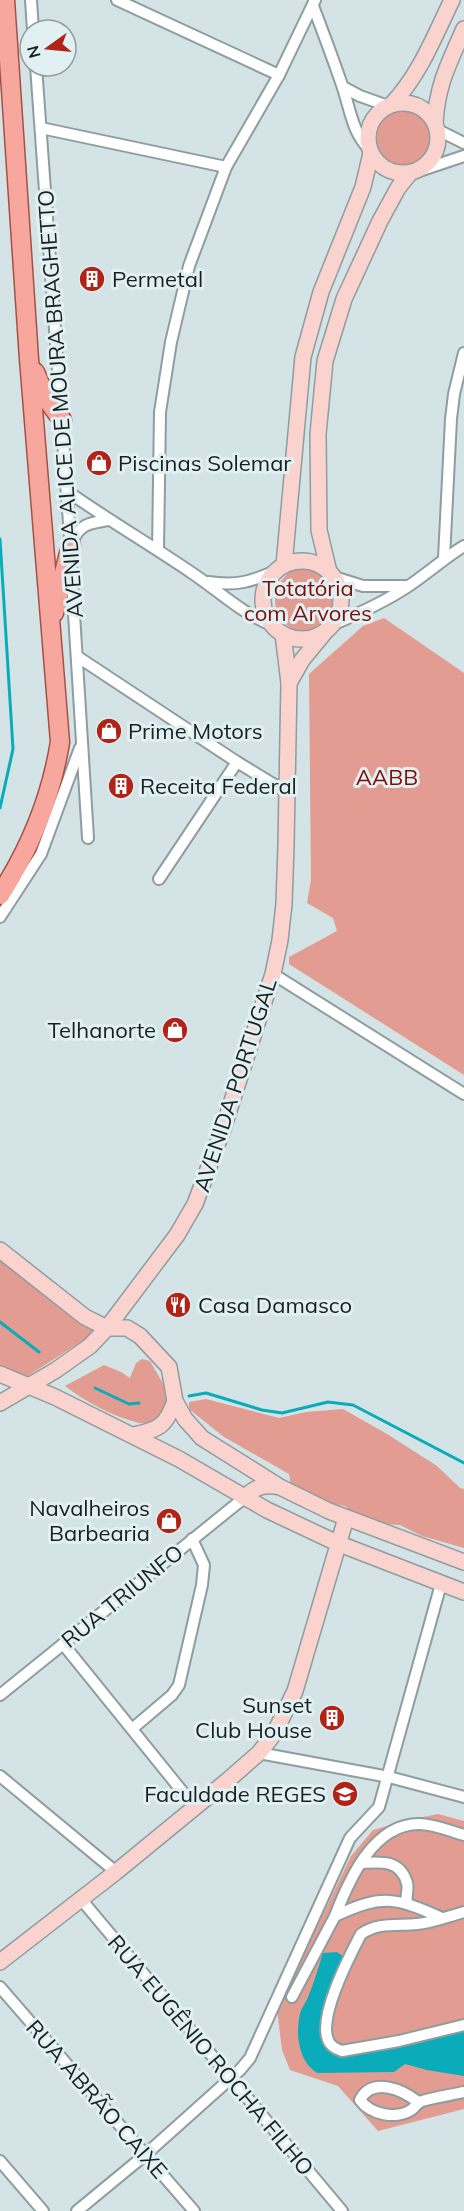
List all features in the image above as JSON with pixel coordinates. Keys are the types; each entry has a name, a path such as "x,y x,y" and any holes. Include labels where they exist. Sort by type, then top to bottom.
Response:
{"main road":[{"path":"0,895 22,858 43,812 54,777 60,742 57,682 50,630 29,358 5,0"},
{"path":"29,358 46,398 62,420"},
{"path":"50,630 71,545"}],"street":[{"path":"31,0 32,18"},
{"path":"117,0 279,75"},
{"path":"278,630 265,609 264,591 269,580 280,568 303,357 321,292 363,188 370,151 369,129 374,118 407,88 419,70 452,0"},
{"path":"158,550 160,412 171,342 189,266 226,167 279,75 314,3"},
{"path":"314,3 359,138 380,166 395,173 413,172 464,156"},
{"path":"289,683 302,660 338,614 341,601 319,530 318,434 325,362 344,299 375,230 398,188 413,172 426,166 434,157 438,146 436,99 442,78 464,29"},
{"name":"AVENIDA ALICE DE MOURA BRAGHETTO","path":"37,78 68,491 88,838"},
{"path":"343,87 360,96 390,105 405,102 417,105 428,112 436,127 464,143"},
{"path":"41,128 226,167"},
{"path":"444,558 451,419 454,394 462,373 464,353"},
{"path":"303,357 325,362"},
{"path":"68,491 108,520 206,582 245,613 294,638 305,639 316,636 370,610 464,546"},
{"path":"71,545 77,531 84,526 108,520"},
{"path":"206,582 241,584 303,561 321,566 331,574 363,586 408,586"},
{"name":"AVENIDA PORTUGAL","path":"0,1403 90,1346 107,1328 177,1235 195,1204 223,1129 273,974 284,904 289,683 278,630"},
{"path":"78,657 288,793"},
{"path":"0,917 41,854 83,742"},
{"path":"159,879 237,762"},
{"path":"273,974 464,1094"},
{"path":"0,1250 86,1317 107,1328 127,1328 140,1336 169,1367 175,1401 185,1419 202,1438 280,1487 346,1518 464,1562"},
{"path":"0,1374 179,1459 244,1498 337,1543 464,1592"},
{"path":"133,1436 160,1427 169,1419 175,1401"},
{"path":"244,1498 258,1486 280,1487"},
{"name":"RUA TRIUNFO","path":"0,1695 244,1498"},
{"path":"0,1962 116,1872 259,1753 274,1734 295,1691 346,1518"},
{"path":"132,1729 172,1695 179,1684 202,1585 204,1564 192,1539"},
{"path":"77,2211 231,2078 250,2058 350,1838 379,1807 441,1584"},
{"path":"63,1644 194,1806"},
{"path":"259,1753 389,1777 464,1797"},
{"path":"0,1776 116,1872"},
{"path":"292,1997 335,1916 344,1892 361,1863 384,1836 402,1827 418,1824 437,1826 464,1835"},
{"path":"361,1863 378,1860 387,1862 400,1871 407,1883 405,1897 407,1903"},
{"name":"RUA EUGÊNIO ROCHA FILHO","path":"80,1898 342,2211"},
{"path":"335,1916 369,1902 387,1900 407,1903 442,1918"},
{"path":"464,1912 418,1924 382,1924 360,1934 330,2007 326,2033 328,2042 335,2049 342,2051 399,2041 464,2025"},
{"name":"RUA ABRÃO CAIXE","path":"0,1987 194,2211"},
{"path":"418,2102 405,2092 382,2087 370,2089 363,2094 360,2100 366,2108 381,2114 394,2115 412,2109 418,2102 464,2092"},
{"path":"0,2161 43,2211"}],"green space":[{"path":"402,108 419,113 427,121 432,138 427,155 419,163 402,168 385,163 377,155 372,138 377,121 385,113"},
{"name":"Totatória com Arvores","path":"308,567 321,570 331,577 338,587 341,600 338,613 331,623 321,630 308,633 295,630 285,623 278,613 275,600 278,587 285,577 295,570"},
{"name":"AABB","path":"384,618 464,673 464,1075 289,964 289,957 337,931 333,918 307,903 311,880 309,674 363,626"},
{"path":"0,1257 98,1331 26,1377 0,1365"},
{"path":"142,1359 150,1361 165,1387 167,1406 158,1420 141,1423 120,1417 82,1398 65,1386 104,1365 130,1378 136,1363"},
{"path":"206,1399 279,1418 306,1412 343,1409 387,1434 437,1466 460,1488 464,1489 464,1548 422,1536 400,1525 383,1524 358,1517 345,1506 321,1501 291,1485 289,1474 224,1437 189,1409 189,1402"},
{"path":"438,1814 464,1821 464,2109 378,2131 338,2086 290,2070 282,2050 277,2010 351,1856 373,1830"}],"water":[{"path":"337,1952 347,1959 324,2018 322,2031 327,2050 335,2055 402,2047 424,2042 438,2034 464,2030 464,2076 405,2064 394,2072 317,2073 311,2068 302,2055 298,2039 300,2014 323,1953"}],"waterway":[{"path":"0,539 13,749 0,808"},
{"path":"0,1322 39,1352"},
{"path":"95,1388 129,1404 139,1403"},
{"path":"189,1396 206,1393 262,1410 282,1413 328,1402 353,1405 464,1463"}],"place":[{"name":"Permetal","path":"92,279"},
{"name":"Piscinas Solemar","path":"99,463"},
{"name":"Prime Motors","path":"109,731"},
{"name":"Receita Federal","path":"121,786"},
{"name":"Telhanorte","path":"175,1030"},
{"name":"Casa Damasco","path":"178,1305"},
{"name":"Navalheiros Barbearia","path":"169,1521"},
{"name":"Sunset Club House","path":"332,1718"},
{"name":"Faculdade REGES","path":"345,1794"}]}
